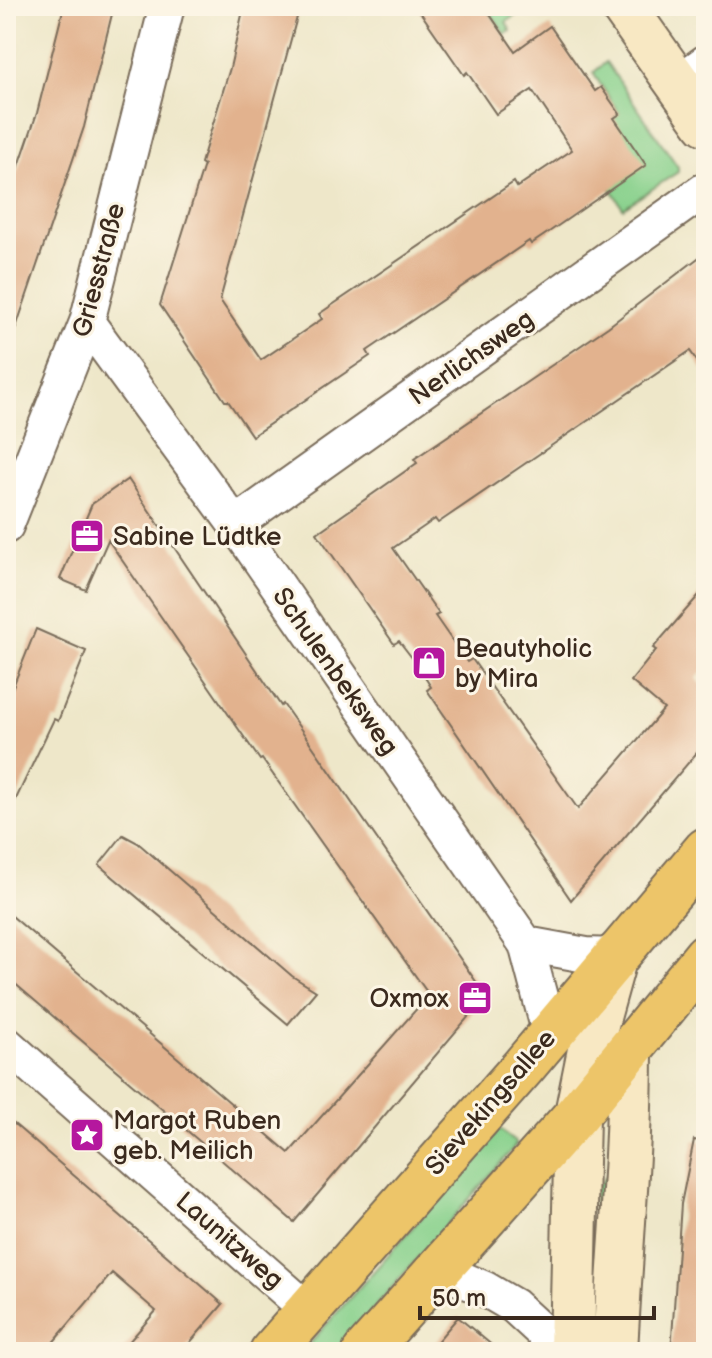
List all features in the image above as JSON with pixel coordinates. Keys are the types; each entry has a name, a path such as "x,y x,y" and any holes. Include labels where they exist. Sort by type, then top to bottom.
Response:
{"main road":[{"name":"Sievekingsallee","path":"272,1352 550,1035 706,850"},
{"path":"365,1352 577,1114 706,956"}],"street":[{"name":"Griesstraße","path":"6,526 87,322 167,6"},
{"path":"623,6 692,72 706,123"},
{"name":"Nerlichsweg","path":"235,524 706,189"},
{"name":"Schulenbeksweg","path":"87,322 235,524 526,944 550,1035"},
{"path":"526,944 586,955 615,956 593,1035 577,1114 572,1352"},
{"name":"Launitzweg","path":"6,1044 308,1310"},
{"path":"615,1352 621,1219 630,1115 630,1050"},
{"path":"438,1269 485,1289 514,1306 564,1352"}],"green space":[{"path":"486,6 530,6 506,22 511,31 505,34"},
{"path":"606,62 678,167 678,172 623,208 611,189 614,118 619,113 593,73"},
{"path":"500,1129 517,1144 336,1352 302,1352"},
{"path":"610,1172 596,1352 593,1294 595,1189"}],"building":[{"path":"64,6 114,6 84,127 10,345 6,345 6,204 37,113"},
{"path":"244,6 300,6 220,300 261,360 322,319 319,314 514,182 517,187 572,150 532,90 496,114 467,72 464,75 416,6 484,6 515,51 550,26 595,91 601,87 620,114 614,118 646,165 367,351 370,356 252,436 160,305 204,165 201,163 230,68"},
{"path":"706,252 706,374 690,351 438,523 435,519 393,548 439,614 435,616 467,662 472,659 578,809 664,709 631,681 656,650 653,648 706,587 706,667 696,679 706,688 706,742 571,900 427,690 431,687 416,663 399,641 394,644 317,533 417,463 414,459 608,327"},
{"path":"128,479 281,706 283,704 486,996 294,1222 6,976 6,911 289,1153 429,995 260,760 108,540 86,590 60,579 92,504"},
{"path":"36,629 86,651 58,721 54,719 6,820 6,704"},
{"path":"123,835 138,843 292,976 316,991 288,1024 99,865"},
{"path":"6,1117 223,1304 182,1352 120,1352 156,1311 112,1273 45,1352 15,1352 6,1344"},
{"path":"694,1140 706,1142 706,1352 671,1352 681,1204"},
{"path":"458,1317 500,1352 428,1352"}],"place":[{"name":"Sabine Lüdtke","path":"87,536"},
{"name":"Beautyholic by Mira","path":"429,663"},
{"name":"Oxmox","path":"475,998"},
{"name":"Margot Ruben geb. Meilich","path":"87,1135"}]}
